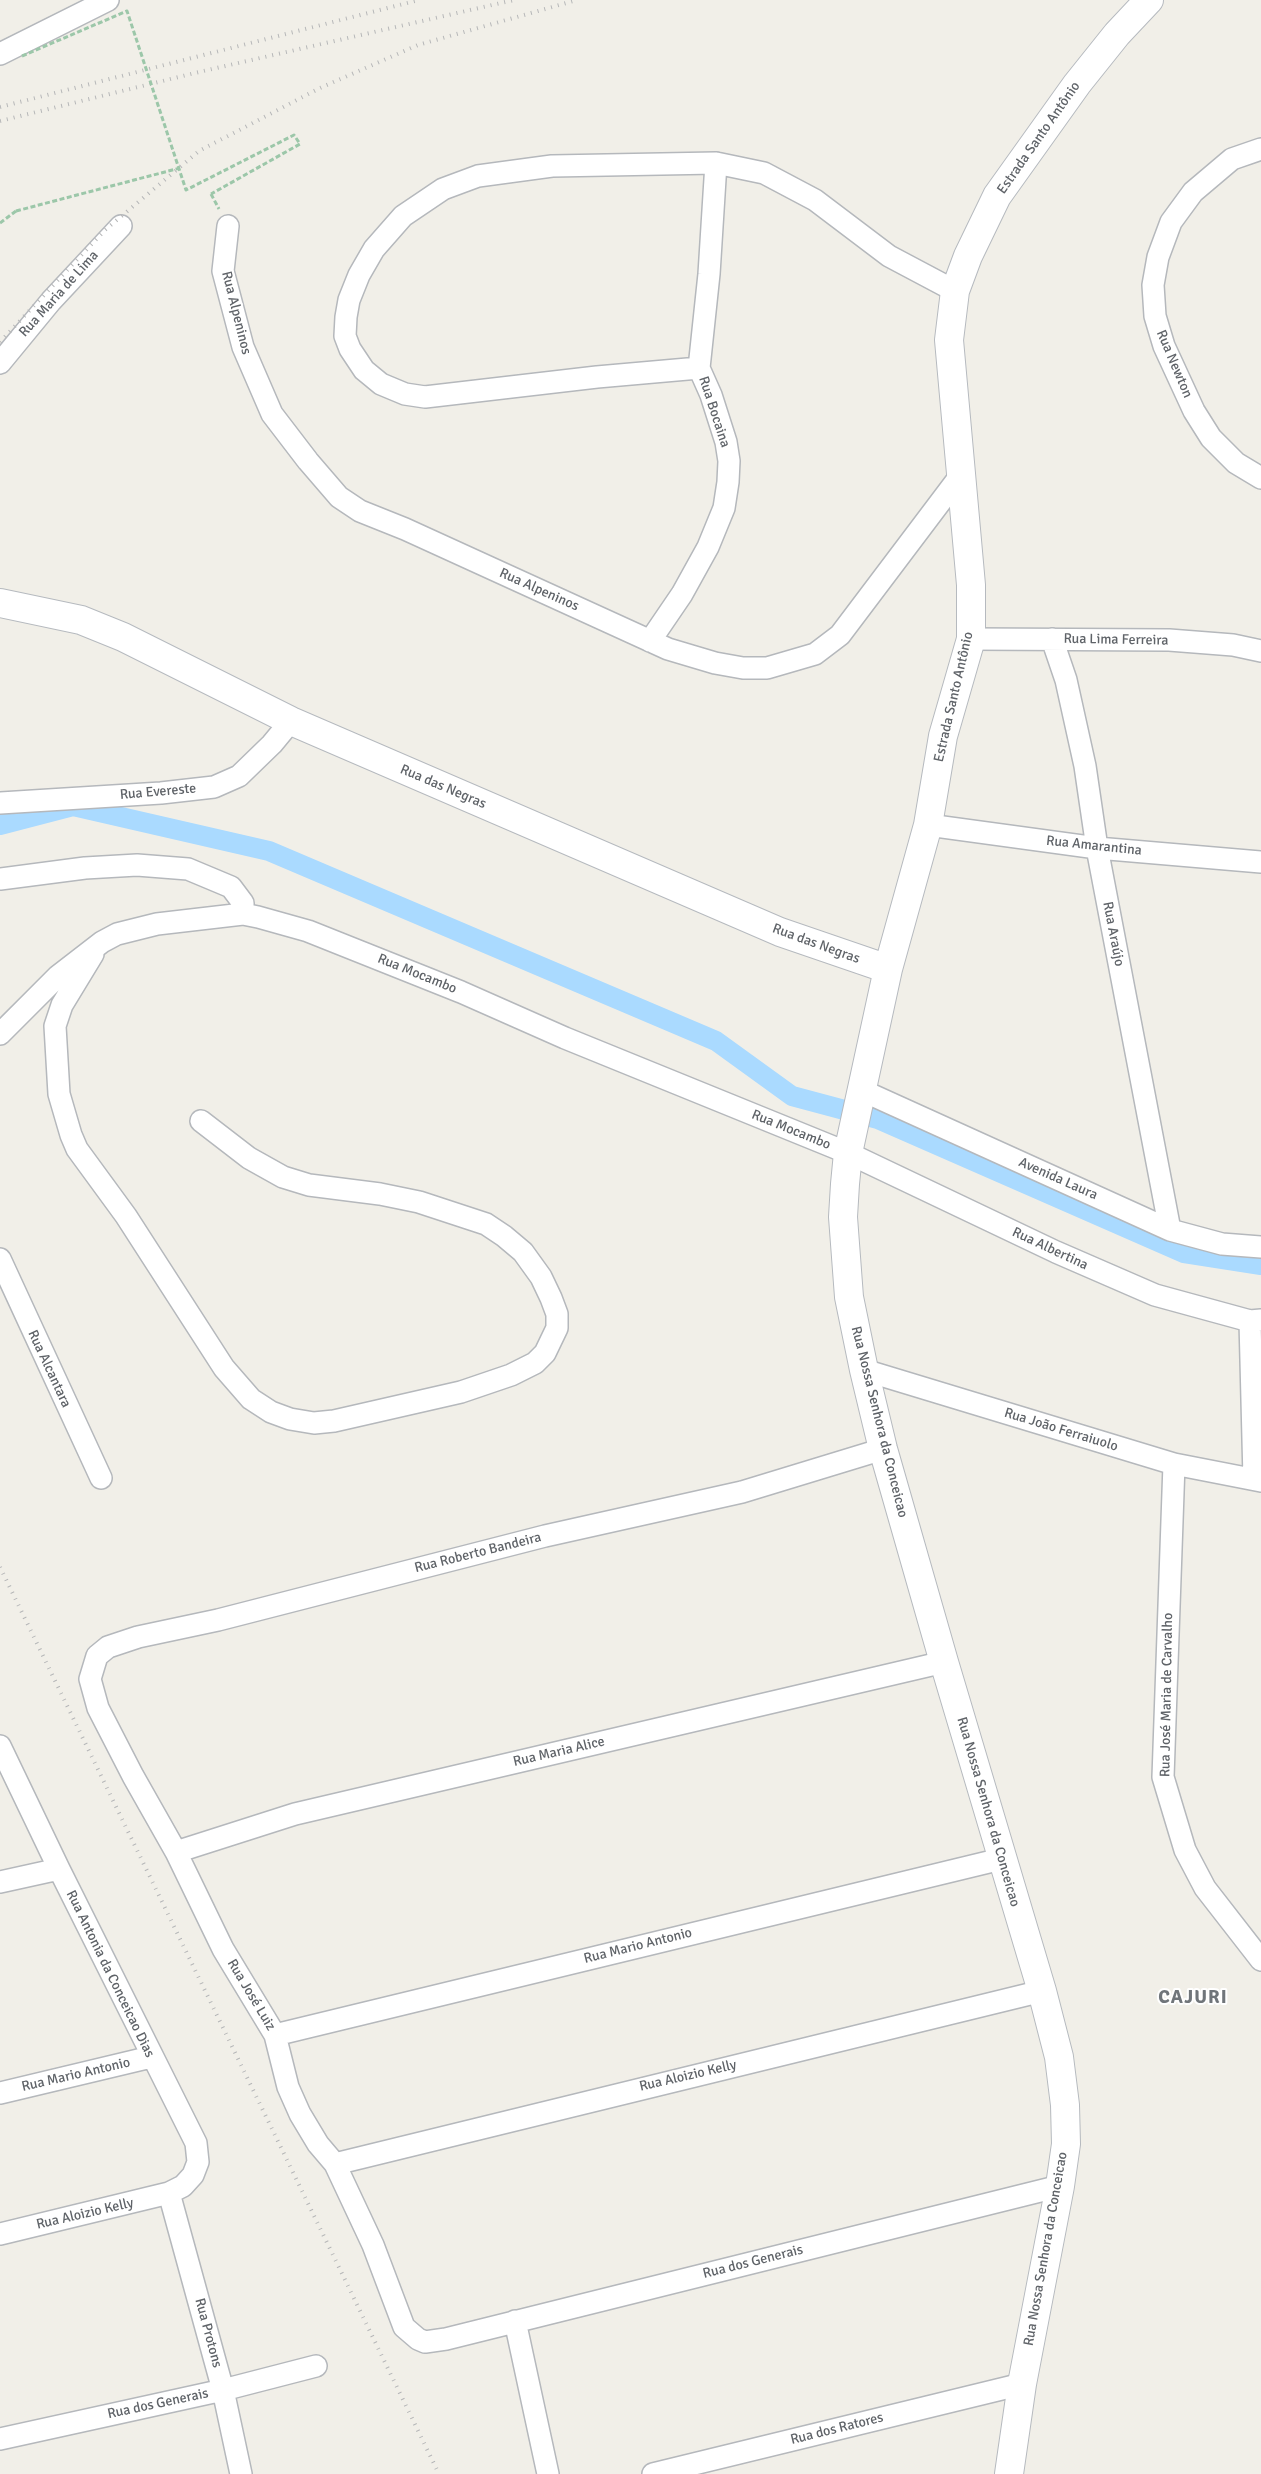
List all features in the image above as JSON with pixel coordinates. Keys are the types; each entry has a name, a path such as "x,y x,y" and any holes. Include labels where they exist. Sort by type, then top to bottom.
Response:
{"main road":[{"name":"Estrada Santo Antônio","path":"850,1146 888,969 928,825 943,736 971,639 972,585 960,476 949,340 955,291 968,256 997,196 1077,84 1117,34 1149,0"},
{"name":"Rua das Negras","path":"0,603 31,608 90,623 123,637 291,721 780,932 888,969"},
{"name":"Rua Nossa Senhora da Conceicao","path":"850,1146 843,1217 849,1297 864,1370 883,1449 944,1662 1001,1859 1042,1991 1059,2056 1065,2105 1066,2144 1060,2186 1022,2384 1009,2474"}],"street":[{"path":"0,54 108,0"},
{"name":"Rua Newton","path":"1261,149 1232,159 1193,192 1171,222 1158,257 1153,285 1155,316 1164,346 1194,411 1211,438 1236,463 1261,478"},
{"path":"699,368 597,377 425,397 405,394 381,384 364,370 350,349 345,336 346,317 349,300 359,275 391,227 403,216 443,189 478,176 552,166 716,163 764,173 788,184 815,200 889,256 955,291"},
{"name":"Rua Bocaina","path":"650,641 682,594 708,547 724,508 728,475 726,442 711,395 699,368 709,274 716,163"},
{"name":"Rua Maria de Lima","path":"0,363 51,301 121,226"},
{"name":"Rua Alpeninos","path":"228,226 223,272 243,347 272,414 339,498 360,511 405,529 650,641 694,658 743,668 767,668 815,654 840,635 960,476"},
{"name":"Rua Lima Ferreira","path":"971,639 1168,640 1233,645 1261,651"},
{"name":"Rua Araújo","path":"1052,639 1066,680 1085,766 1097,848 1170,1230"},
{"name":"Rua Evereste","path":"0,803 161,793 214,787 229,781 246,770 272,744 291,721"},
{"name":"Rua Amarantina","path":"928,825 1097,848 1261,862"},
{"path":"0,878 85,868 137,865 188,869 231,887 243,903 243,914"},
{"name":"Rua Mocambo","path":"0,1034 58,976 102,942 134,928 243,914 308,931 850,1146"},
{"path":"102,942 62,1005 55,1026 59,1094 64,1116 78,1149 126,1216 224,1368 251,1399 271,1412 290,1419 314,1423 334,1420 461,1392 512,1375 535,1363 545,1352 556,1328 557,1314 541,1277 522,1252 504,1236 486,1224 419,1202 371,1193 309,1185 283,1178 268,1171 249,1158 201,1121"},
{"name":"Avenida Laura","path":"860,1099 1170,1230 1222,1244 1261,1247"},
{"name":"Rua Albertina","path":"850,1146 1056,1252 1155,1295 1256,1321"},
{"name":"Rua Alcantara","path":"0,1259 101,1478"},
{"path":"1256,1321 1257,1480"},
{"name":"Rua João Ferraiuolo","path":"864,1370 1174,1464 1257,1480"},
{"name":"Rua Roberto Bandeira","path":"90,1679 97,1656 108,1647 138,1637 218,1620 545,1536 742,1492 883,1449"},
{"name":"Rua José Maria de Carvalho","path":"1174,1464 1163,1777 1185,1850 1205,1888 1261,1960"},
{"name":"Rua Maria Alice","path":"176,1852 295,1814 944,1662"},
{"name":"Rua José Luiz","path":"90,1679 98,1708 176,1852 223,1949 275,2035 288,2086 300,2114 318,2144 335,2164 373,2245 404,2327 411,2335 425,2342 446,2339"},
{"name":"Rua Antonia da Conceicao Dias","path":"0,1746 58,1869 151,2057 196,2143 198,2162 193,2175 183,2186 169,2193"},
{"name":"Rua Mario Antonio","path":"275,2035 1001,1859"},
{"path":"0,1882 58,1869"},
{"name":"Rua Aloizio Kelly","path":"335,2164 1042,1991"},
{"name":"Rua Mario Antonio","path":"0,2093 151,2057"},
{"name":"Rua dos Generais","path":"446,2339 1060,2186"},
{"name":"Rua Aloizio Kelly","path":"0,2234 169,2193"},
{"name":"Rua Protons","path":"169,2193 223,2390 241,2474"},
{"path":"515,2321 548,2474"},
{"name":"Rua dos Generais","path":"0,2439 223,2390 316,2366"},
{"name":"Rua dos Ratores","path":"653,2474 1022,2384"}],"path":[{"path":"22,56 127,11 186,190 294,135 300,144 211,194"},
{"path":"0,222 16,211 180,168"}],"waterway":[{"path":"0,825 73,806 269,851 716,1041 792,1096 878,1119 1184,1253 1261,1265"}],"railway":[{"path":"0,107 419,0"},
{"path":"0,121 199,72 514,0"},
{"path":"0,342 105,230 199,151 320,88 418,45 577,0"},
{"path":"0,1567 439,2474"}],"district":[{"name":"CAJURI","path":"1193,1998"}]}
